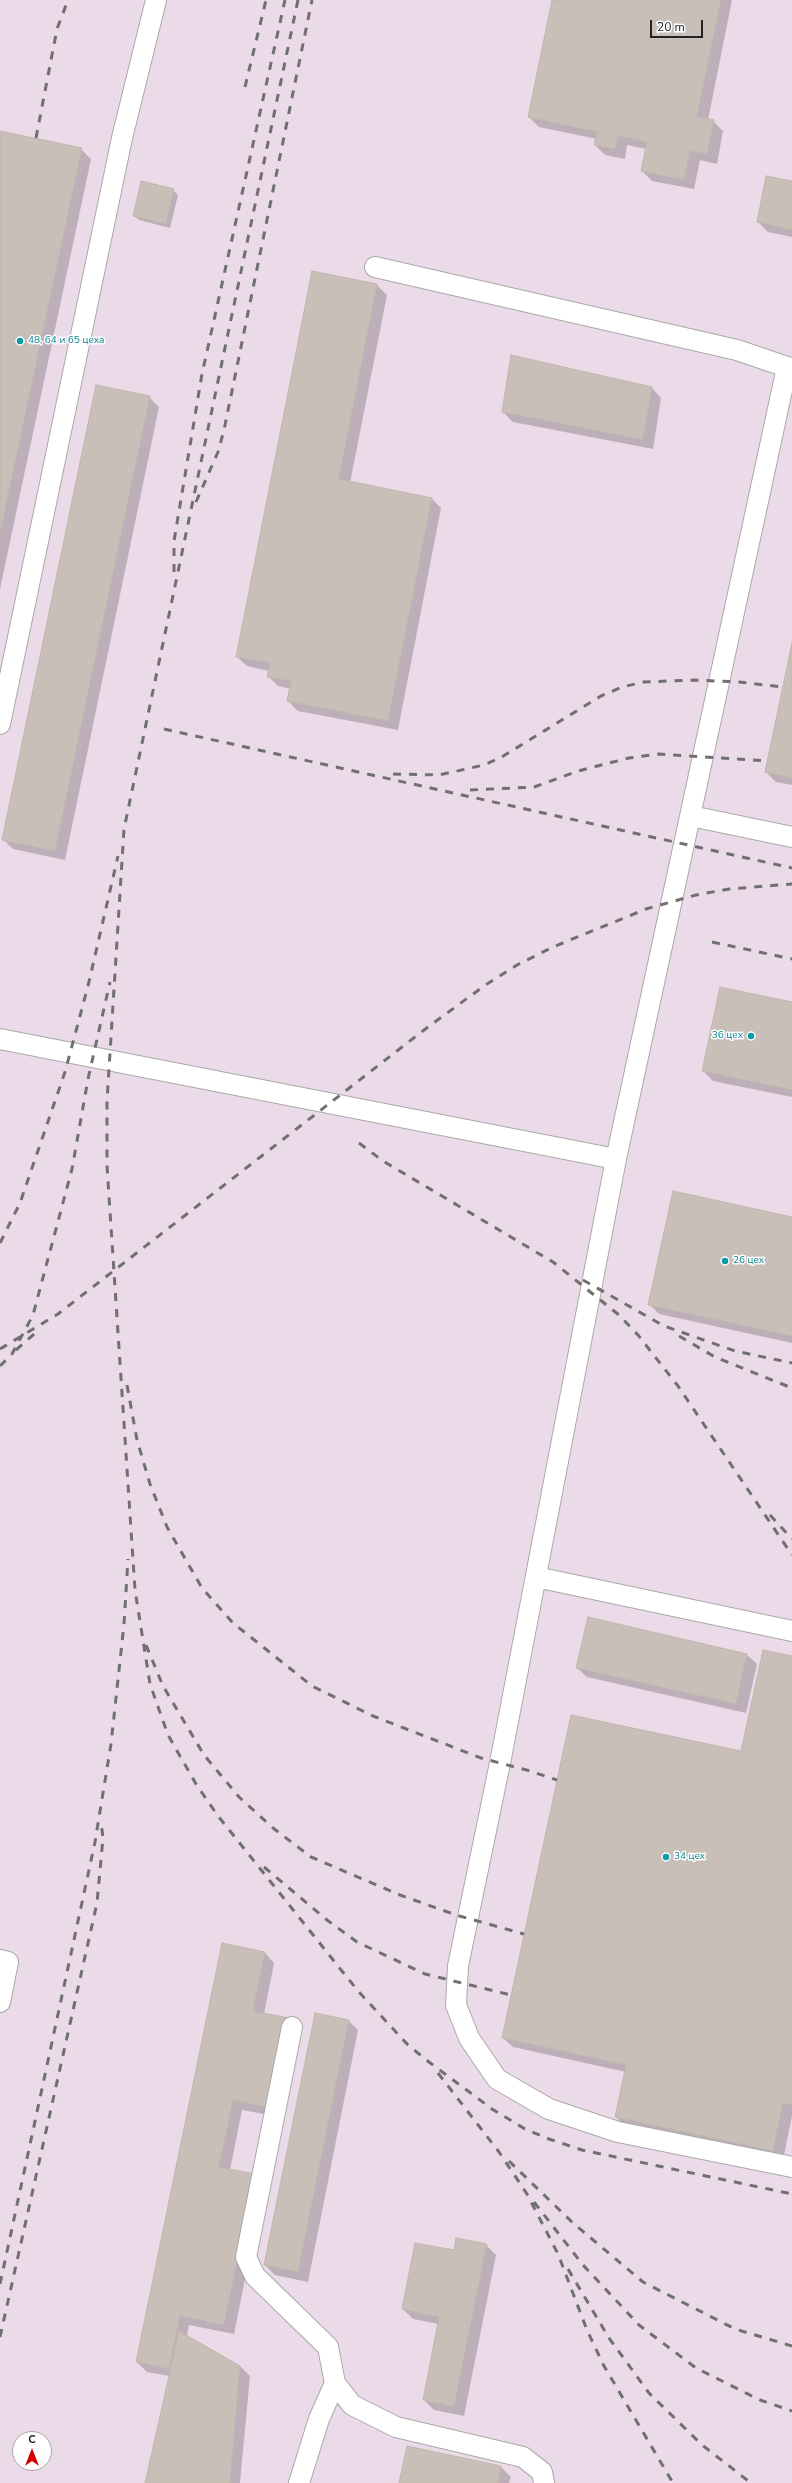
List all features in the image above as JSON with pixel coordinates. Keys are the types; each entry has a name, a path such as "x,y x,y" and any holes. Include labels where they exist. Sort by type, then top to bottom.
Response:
{"lane":[{"path":"0,724 122,138 156,0"},
{"path":"375,267 737,350 789,367 616,1158 536,1577 458,1966 456,2005 469,2038 497,2079 549,2109 618,2132 792,2167"},
{"path":"692,816 792,836"},
{"path":"0,1039 616,1158"},
{"path":"536,1577 792,1631"},
{"path":"0,1960 8,1962 0,2002"},
{"path":"292,2027 246,2257 255,2276 328,2347 335,2383 352,2405 396,2427 523,2456 542,2472 544,2483"},
{"path":"299,2483 319,2419 335,2383"}],"shaded area":[{"path":"0,0 792,0 792,2483 0,2483"}],"building":[{"path":"552,0 721,0 697,116 714,120 707,154 690,151 684,180 641,171 647,142 618,136 615,149 594,145 597,132 528,117"},
{"name":"48, 64 и 65 цеха","path":"0,131 82,148 0,533"},
{"path":"766,176 792,181 792,230 757,222"},
{"path":"141,181 174,189 166,224 133,216"},
{"path":"312,271 377,284 339,479 432,498 388,721 287,701 291,681 267,677 270,663 236,657"},
{"path":"511,355 652,387 643,440 502,412"},
{"path":"96,385 150,396 55,851 2,840"},
{"path":"792,643 792,778 765,772"},
{"name":"36 цех","path":"720,987 792,1002 792,1090 702,1071"},
{"name":"26 цех","path":"673,1191 792,1217 792,1336 648,1305"},
{"path":"588,1617 747,1654 736,1704 576,1668"},
{"name":"34 цех","path":"763,1650 792,1656 792,2105 783,2103 773,2151 615,2117 626,2065 502,2038 571,1715 741,1751"},
{"path":"222,1943 265,1952 253,2011 289,2018 270,2108 233,2100 219,2167 255,2174 224,2325 180,2316 169,2369 136,2362"},
{"path":"315,2013 349,2020 298,2272 264,2265"},
{"path":"456,2238 487,2244 454,2407 423,2400 439,2317 402,2309 415,2243 454,2250"},
{"path":"179,2331 240,2366 230,2483 145,2483"},
{"path":"407,2446 501,2466 498,2483 399,2483"}],"railway":[{"path":"36,138 57,29 68,0"},
{"path":"245,87 266,0"},
{"path":"174,572 174,541 202,374 285,0"},
{"path":"298,0 124,829 107,1101 107,1166 135,1590 150,1684 168,1735 196,1784 218,1816 358,1991 408,2045 429,2062 492,2109 525,2129 549,2139 582,2150 792,2194"},
{"path":"196,502 218,452 224,430 312,0"},
{"path":"393,774 439,775 484,765 500,758 601,696 622,687 644,682 694,680 739,682 783,687"},
{"path":"164,729 792,868"},
{"path":"470,790 534,787 578,771 629,758 659,754 767,761"},
{"path":"0,1243 20,1203 65,1072 88,986 118,856"},
{"path":"0,1349 58,1314 424,1030 484,986 517,965 553,947 646,909 696,895 729,889 792,884"},
{"path":"712,942 792,959"},
{"path":"0,1366 12,1354 33,1315 72,1169 88,1079 110,982"},
{"path":"359,1143 383,1161 553,1262 619,1315 638,1335 678,1386 792,1555"},
{"path":"583,1280 664,1326 735,1351 792,1363"},
{"path":"16,1350 40,1329"},
{"path":"679,1336 715,1357 792,1388"},
{"path":"127,1385 137,1440 150,1484 167,1527 202,1588 233,1623 312,1686 373,1716 481,1758 557,1780"},
{"path":"770,1515 792,1539"},
{"path":"0,2284 95,1842 111,1744 124,1624 128,1559"},
{"path":"146,1645 163,1686 204,1755 239,1797 273,1828 311,1857 400,1895 456,1915 524,1934"},
{"path":"0,2337 97,1903 103,1838 101,1821"},
{"path":"264,1867 327,1920 357,1942 425,1974 511,1995"},
{"path":"438,2073 499,2152 527,2194 558,2254 587,2330 604,2366 673,2483"},
{"path":"509,2161 573,2223 643,2282 735,2329 792,2346"},
{"path":"534,2202 583,2265 639,2325 696,2368 760,2400 792,2411"},
{"path":"568,2269 609,2338 649,2393 702,2445 751,2483"}],"place":[{"name":"48, 64 и 65 цеха","path":"20,341"},
{"name":"36 цех","path":"751,1036"},
{"name":"26 цех","path":"725,1261"},
{"name":"34 цех","path":"666,1857"}]}
